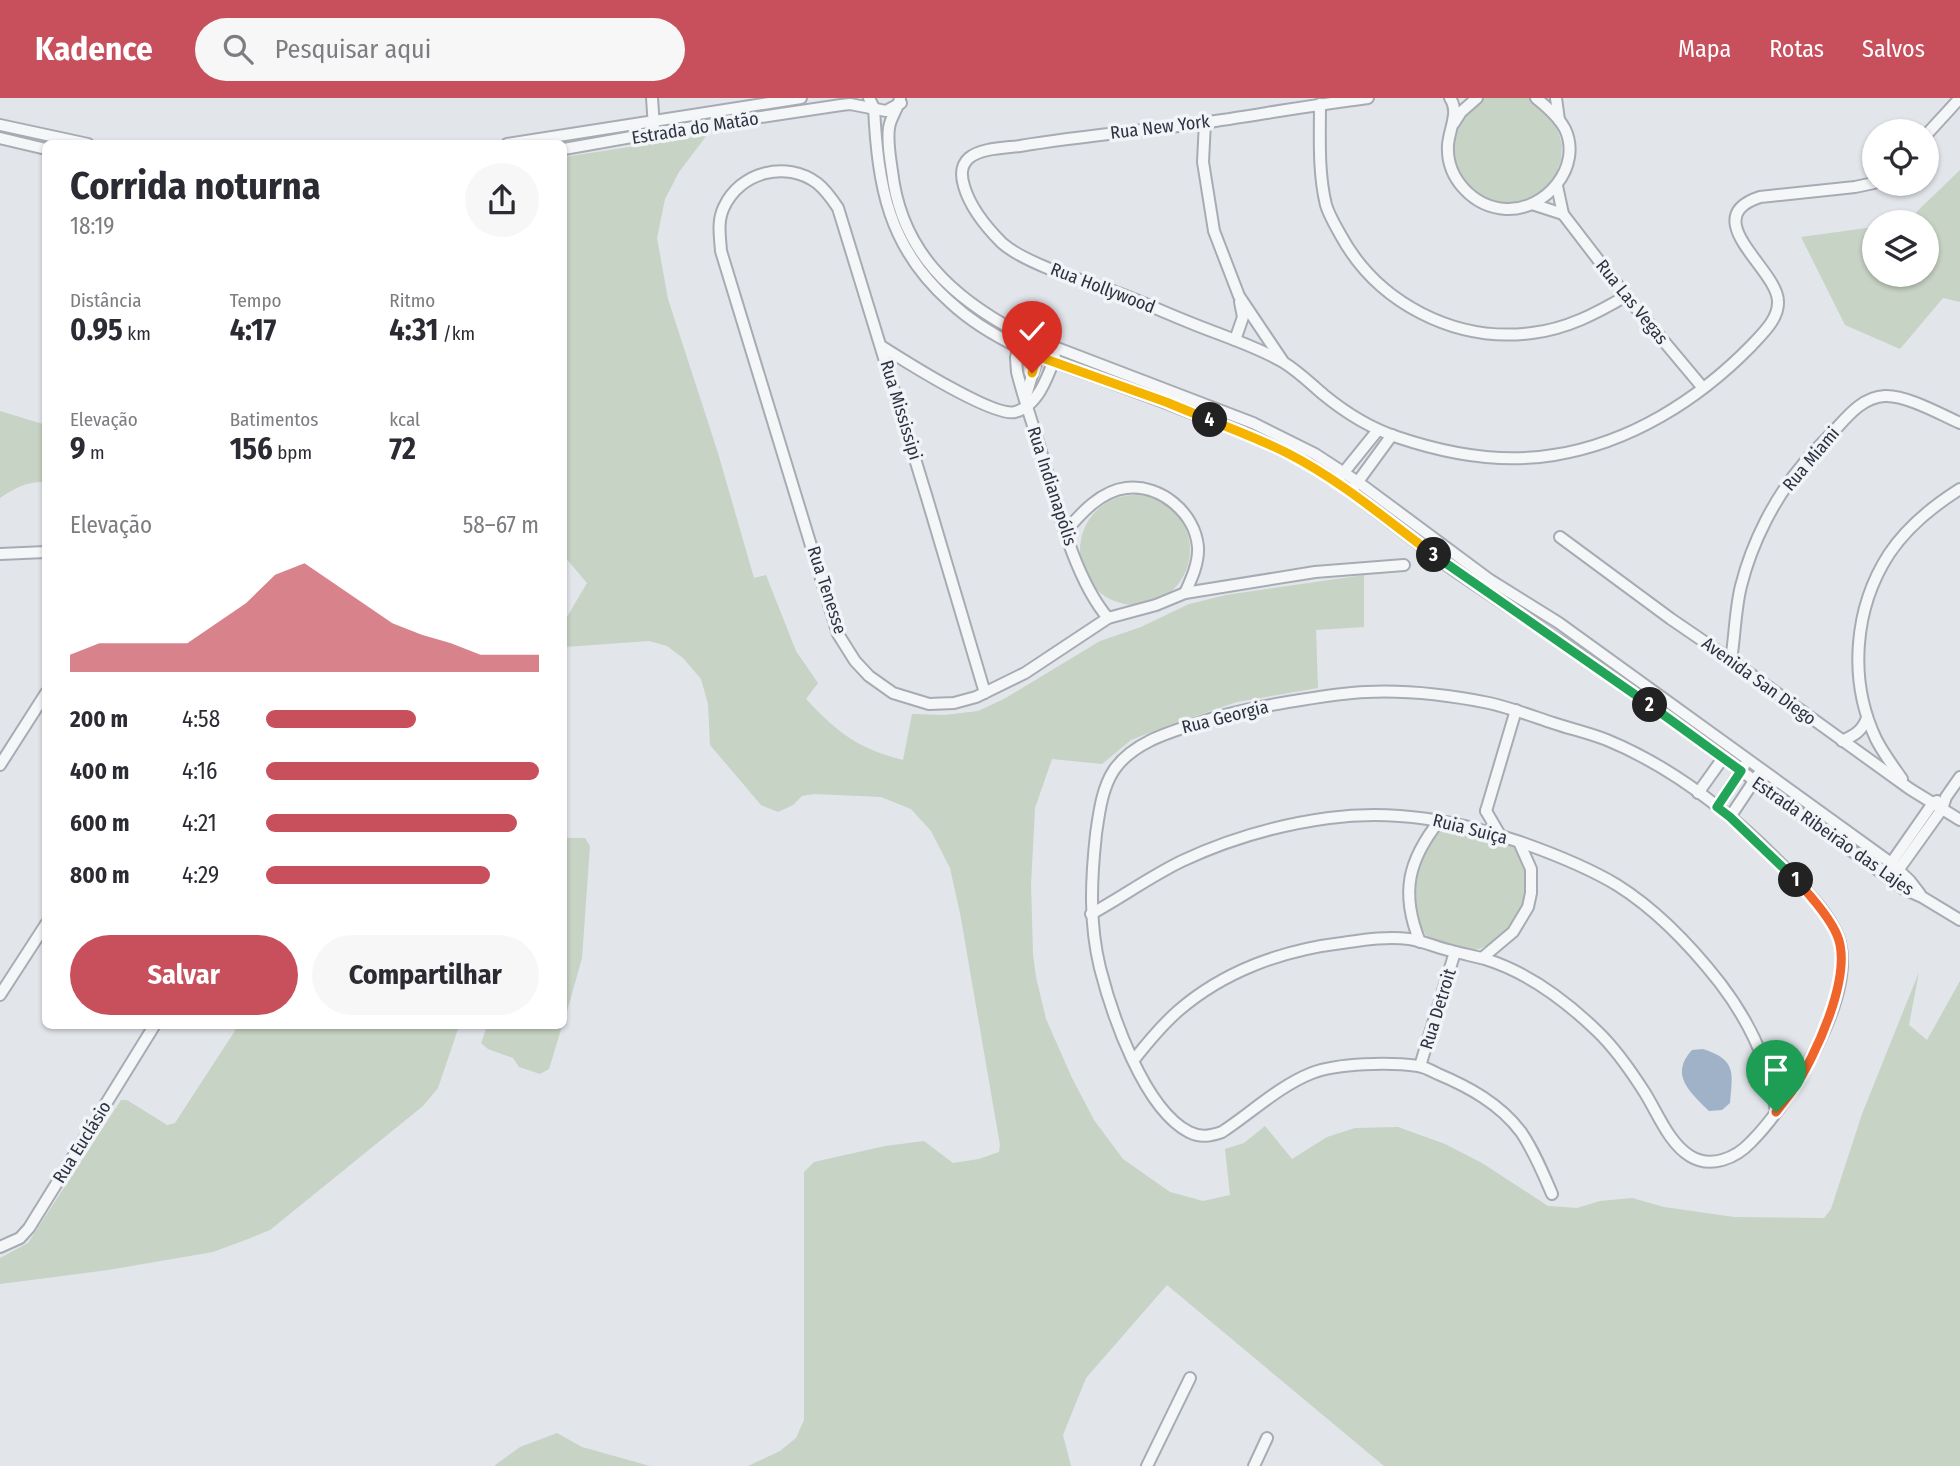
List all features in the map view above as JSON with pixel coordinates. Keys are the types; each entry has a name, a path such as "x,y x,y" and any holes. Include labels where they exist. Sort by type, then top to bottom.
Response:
{"street":[{"path":"652,98 654,133"},
{"path":"801,98 803,111"},
{"name":"Estrada do Matão","path":"531,140 801,98"},
{"name":"Rua New York","path":"961,172 963,165 970,158 986,151 1368,98"},
{"path":"1450,98 1454,112 1448,145 1450,165 1456,180 1470,196 1487,205 1505,209 1532,204 1557,186 1567,166 1569,151 1565,128 1536,98"},
{"path":"1452,125 1461,112 1477,98"},
{"path":"1556,98 1559,120"},
{"path":"1939,121 1960,98"},
{"name":"Estrada do Matão","path":"567,148 850,104 872,103 886,111 901,100"},
{"name":"Estrada Ribeirão das Lajes","path":"901,100 889,125 888,138 900,211 925,258 953,290 993,319 1023,335 1253,422 1315,454 1490,580 1559,623 1895,866 1922,897"},
{"name":"Estrada Ribeirão das Lajes","path":"872,103 880,176 891,220 911,257 936,290 962,314 1037,356 1166,402 1260,440 1303,461 1607,674 1904,889 1922,897"},
{"path":"1320,104 1320,161 1326,206 1347,247 1362,269 1405,304 1436,321 1502,335 1534,333 1567,326 1626,296"},
{"name":"Rua Hollywood","path":"1205,122 1203,162 1214,231 1239,296 1283,362"},
{"path":"0,125 31,131 52,140"},
{"path":"29,145 31,131"},
{"path":"0,138 42,148"},
{"name":"Rua Mississipi","path":"768,172 803,175 830,195 838,208 985,693"},
{"name":"Rua Tenesse","path":"768,172 754,177 736,190 723,208 719,229 721,251 838,635 869,676 893,693 920,702 942,704 964,701 1025,673 1108,618 1156,605 1185,593 1315,572 1404,565"},
{"name":"Rua Hollywood","path":"961,172 972,205 1004,244 1061,273 1133,298 1283,362 1329,400 1377,430 1431,448 1472,456 1504,458 1555,455 1606,442 1665,415 1703,388 1732,365 1762,334 1778,307 1774,287 1737,234 1735,221 1740,209 1747,202 1760,197 1862,186"},
{"name":"Rua Las Vegas","path":"1557,186 1563,214 1626,296 1703,388"},
{"path":"1532,204 1563,214"},
{"path":"1236,340 1243,317 1239,296"},
{"path":"1017,346 1023,335"},
{"path":"1025,403 1042,343"},
{"path":"881,346 950,387 998,410 1012,413 1038,395 1058,349"},
{"name":"Rua Indianapólis","path":"1017,346 1017,372 1025,403 1066,531 1092,597 1108,618"},
{"name":"Rua Miami","path":"1731,660 1741,587 1749,558 1768,517 1804,462 1846,418 1872,398 1885,396 1899,398 1960,422"},
{"path":"1336,483 1377,430"},
{"path":"1350,493 1392,435"},
{"path":"1066,531 1088,507 1109,494 1126,488 1142,488 1161,494 1176,504 1189,519 1196,536 1199,549 1185,593"},
{"path":"1910,789 1876,740 1867,718 1857,664 1860,626 1872,587 1889,554 1912,526 1960,489"},
{"name":"Avenida San Diego","path":"1560,537 1842,741 1960,820"},
{"path":"0,554 42,552"},
{"name":"Rua Georgia","path":"1482,958 1504,966 1541,986 1603,1035 1624,1060 1668,1132 1686,1153 1706,1162 1724,1160 1751,1143 1793,1090 1824,1031 1833,1005 1842,960 1837,934 1811,896 1782,864 1730,817 1698,793 1647,760 1606,740 1493,704 1410,693 1363,692 1241,710 1171,732 1140,746 1126,756 1104,790 1093,861 1091,915 1095,947 1103,982 1120,1031 1151,1093 1171,1119 1189,1132 1210,1136 1222,1132 1286,1087 1310,1074 1353,1065 1420,1066 1456,1082 1498,1108 1519,1130 1534,1153 1552,1194"},
{"path":"0,765 42,699"},
{"path":"1464,826 1486,811 1516,710"},
{"path":"1842,741 1863,729 1867,718"},
{"path":"1698,793 1719,755 1721,741"},
{"path":"1717,807 1748,761"},
{"path":"1730,817 1761,769"},
{"path":"1884,874 1895,866 1960,777"},
{"path":"1486,811 1500,835"},
{"name":"Ruia Suiça","path":"1091,915 1180,862 1252,833 1329,818 1403,815 1440,820 1500,835 1547,851 1617,885 1645,905 1687,945 1730,996 1758,1045 1769,1071 1776,1112"},
{"path":"1420,942 1411,915 1409,881 1421,848 1440,820"},
{"path":"1519,842 1531,869 1547,851"},
{"name":"Rua Detroit","path":"1482,958 1513,933 1528,907 1531,869"},
{"path":"1922,897 1960,920"},
{"path":"0,995 42,930"},
{"path":"1133,1060 1180,1010 1204,992 1265,960 1318,946 1406,938 1482,958"},
{"name":"Rua Detroit","path":"1420,1066 1455,952"},
{"name":"Rua Euclásio","path":"0,1247 20,1238 29,1228 152,1029"},
{"path":"1769,1071 1804,1070"},
{"path":"1147,1466 1190,1378"},
{"path":"1254,1466 1267,1438"}],"green space":[{"path":"1482,98 1531,98 1556,123 1562,145 1561,160 1553,181 1542,193 1528,201 1504,205 1473,195 1451,161 1453,129 1472,103"},
{"path":"707,135 679,172 665,199 657,238 668,299 718,453 754,578 766,575 796,651 818,683 806,699 838,730 861,745 903,760 912,714 944,715 978,711 1004,699 1100,641 1141,627 1189,604 1226,595 1364,575 1364,627 1316,630 1318,688 1237,702 1169,725 1131,740 1102,764 1052,759 1035,808 1031,885 1033,954 1046,1019 1094,1120 1123,1159 1170,1192 1203,1201 1230,1195 1225,1149 1244,1143 1265,1126 1292,1159 1327,1137 1355,1128 1398,1127 1445,1144 1482,1163 1548,1206 1577,1208 1600,1201 1632,1198 1664,1207 1734,1217 1824,1218 1831,1209 1862,1114 1919,972 1909,1025 1927,1040 1960,981 1960,1466 1384,1466 1167,1285 1086,1378 1063,1435 1071,1466 748,1466 780,1451 796,1438 804,1420 804,1172 814,1162 885,1146 924,1141 953,1163 979,1159 999,1152 1000,1145 960,913 950,868 931,831 911,809 881,797 814,794 802,796 793,805 778,812 761,805 710,745 708,704 701,679 683,658 667,646 649,641 567,647 567,617 587,583 567,560 567,157"},
{"path":"1960,170 1960,302 1943,298 1900,349 1845,325 1801,237 1862,229 1862,287 1939,287 1939,210 1918,210 1933,196 1939,196 1939,190"},
{"path":"0,411 42,424 42,482 21,486 0,498"},
{"path":"1135,495 1156,499 1174,511 1186,529 1190,550 1186,571 1174,589 1156,601 1135,605 1114,601 1096,589 1084,571 1080,550 1084,529 1096,511 1114,499"},
{"path":"1453,827 1509,844 1518,852 1525,872 1526,891 1520,910 1499,937 1478,949 1457,948 1428,938 1414,907 1417,872 1427,847 1443,830"},
{"path":"567,838 585,838 590,846 582,958 567,1011"},
{"path":"236,1029 458,1029 438,1088 423,1106 270,1230 213,1252 108,1270 0,1284 0,1258 28,1243 121,1100 127,1100 167,1125 175,1123"},
{"path":"486,1029 561,1029 549,1069 540,1074 519,1067 513,1058 488,1049 481,1043"},
{"path":"557,1433 582,1447 650,1466 494,1466 520,1447"}],"water":[{"path":"1703,1049 1722,1058 1730,1068 1730,1103 1722,1110 1709,1111 1689,1090 1682,1075 1685,1059 1692,1050"}],"route":[{"path":"1032,373 1037,356 1166,402 1260,440 1308,464 1741,771 1717,807 1782,864 1811,896 1837,934 1842,960 1839,984 1824,1031 1793,1090 1776,1112"}]}
